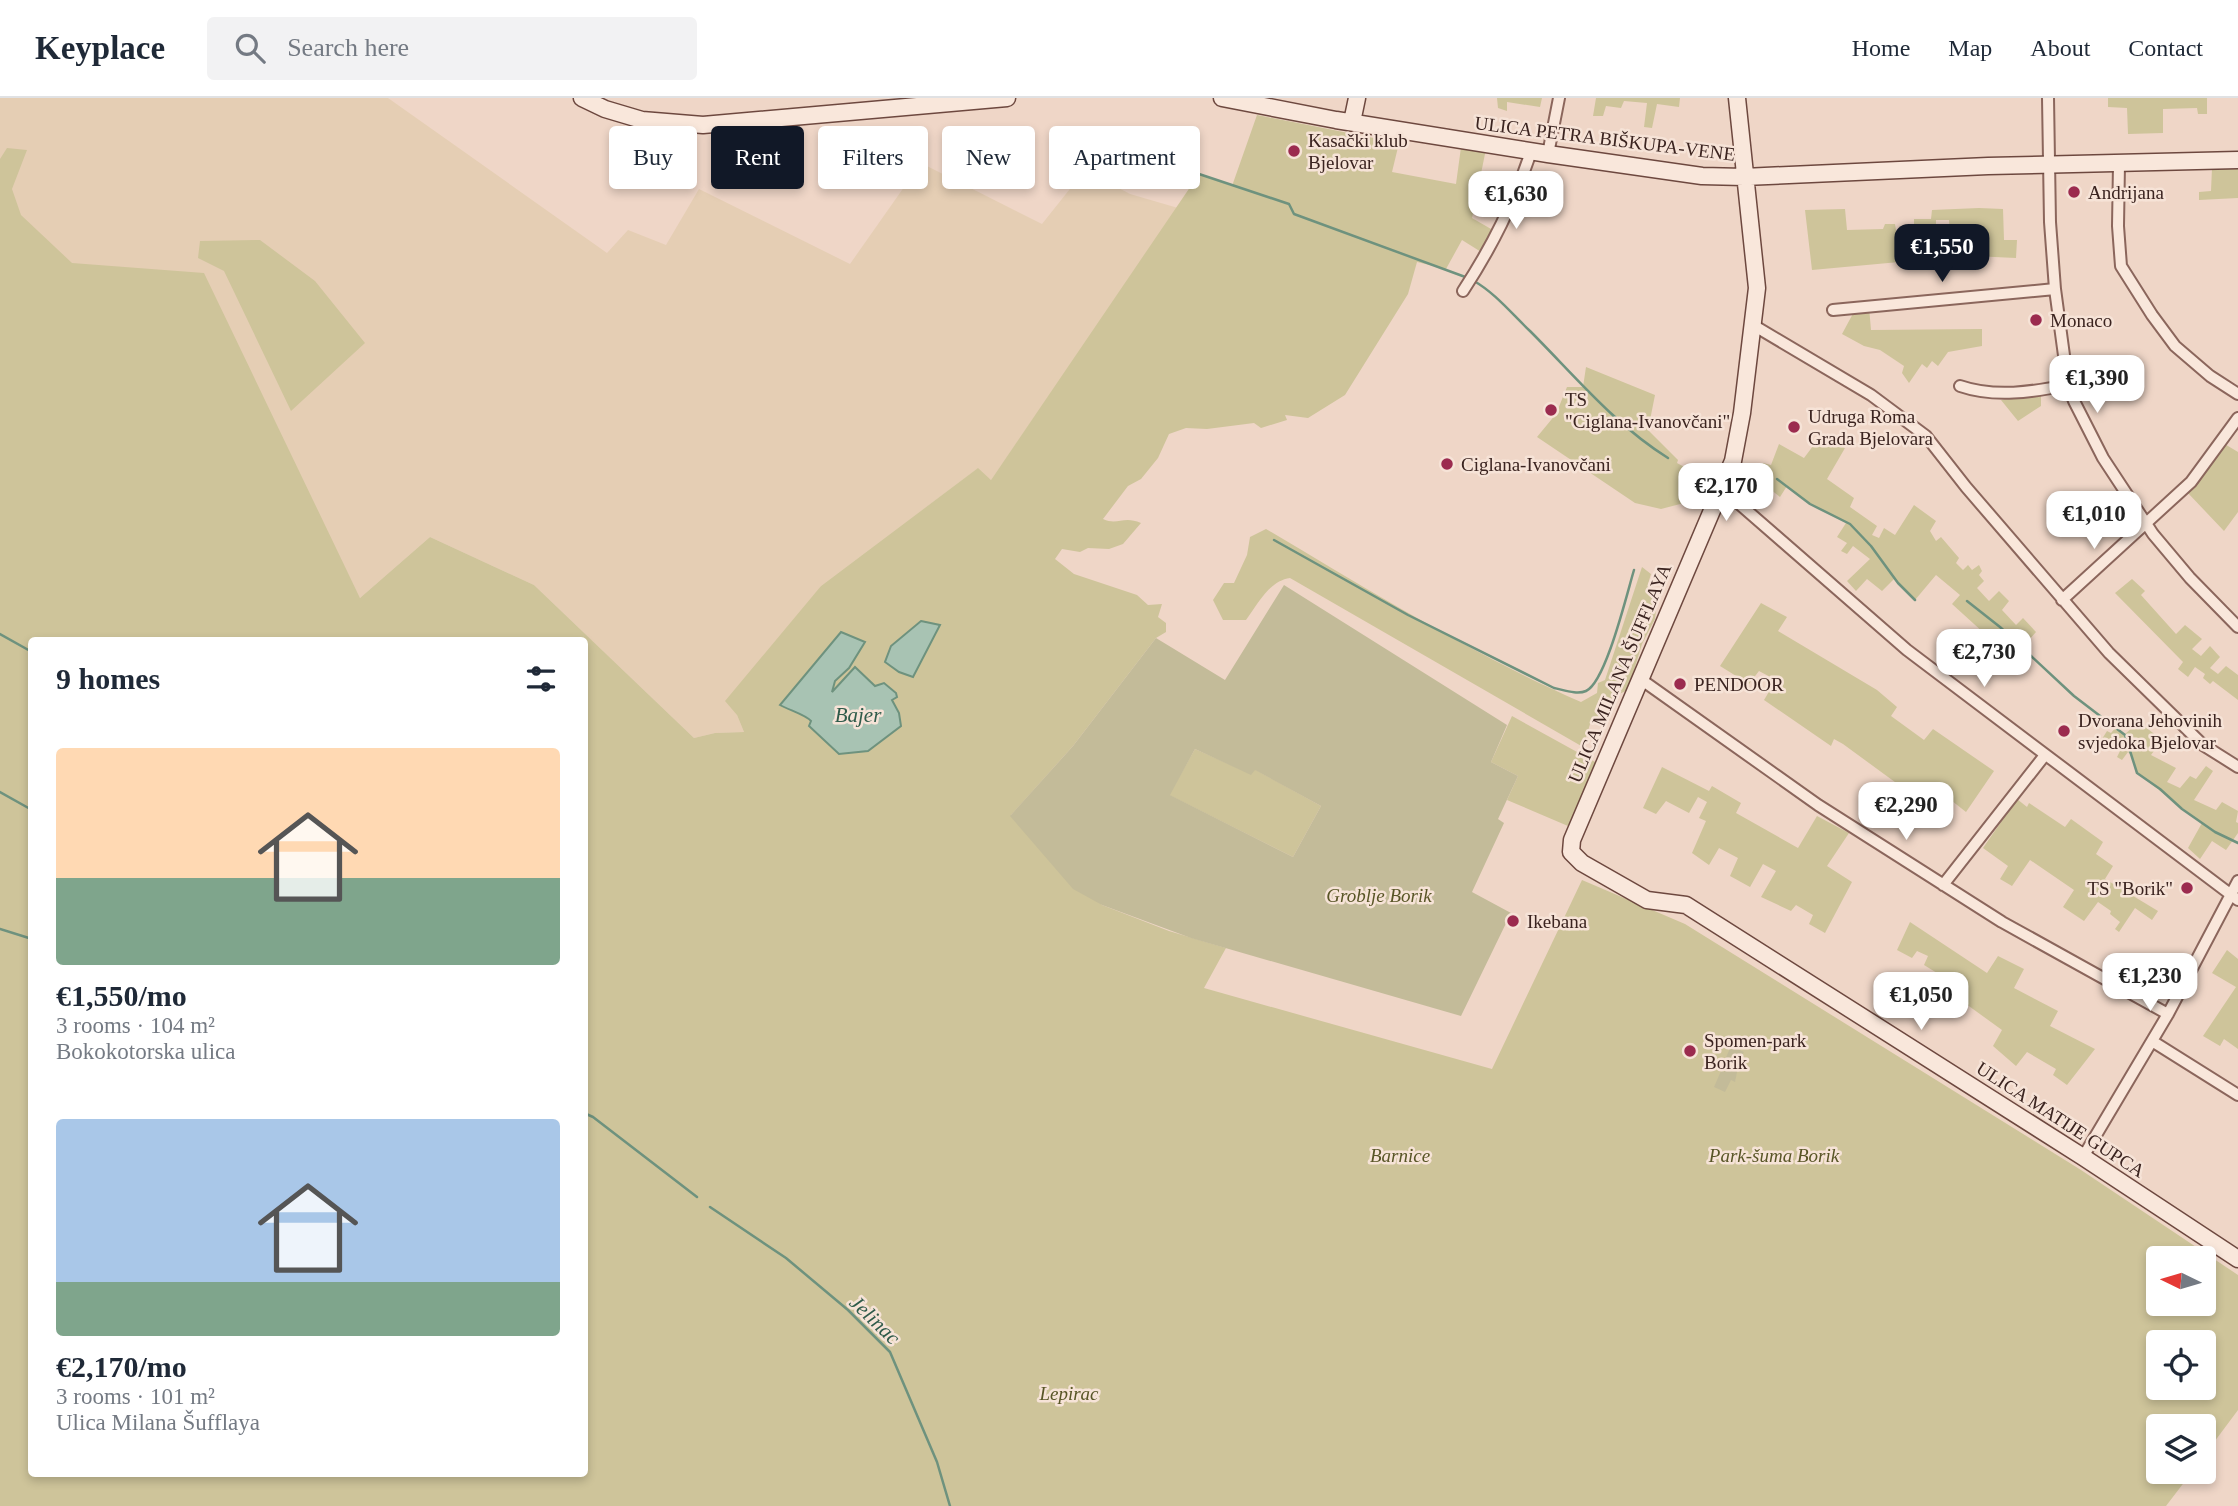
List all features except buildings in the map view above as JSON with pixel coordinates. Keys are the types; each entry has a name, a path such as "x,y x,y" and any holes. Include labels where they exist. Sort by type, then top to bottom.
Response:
{"street":[{"path":"582,98 605,109 642,120 704,125 1007,98"},
{"name":"ULICA PETRA BIŠKUPA-VENE","path":"1222,98 1548,155 1702,176 1744,177 1988,166 2238,160"},
{"path":"1352,122 1357,98"},
{"path":"1548,155 1559,98"},
{"name":"ULICA MILANA ŠUFFLAYA","path":"1571,852 1572,839 1733,461 1757,288 1737,98"},
{"path":"2048,98 2055,289 2068,385 2084,423 2146,525 2190,578 2238,627"},
{"path":"1463,292 1486,255 1514,200 1531,152"},
{"path":"2119,164 2118,226 2121,266 2175,346 2210,376 2238,394"},
{"path":"1833,310 2055,289"},
{"path":"1753,325 1871,395 1926,436 2109,653 2203,745 2238,767"},
{"path":"1960,386 1982,392 2013,393 2068,385"},
{"path":"2063,600 2191,482 2238,418"},
{"path":"1721,488 1906,650 2234,897"},
{"path":"1639,678 1818,806 2002,922 2168,1014"},
{"path":"1943,884 2045,755"},
{"name":"ULICA MATIJE GUPCA","path":"1571,852 1582,863 1647,900 1686,905 2235,1253"},
{"path":"2083,1157 2234,897 2238,881"},
{"path":"2152,1041 2238,1095"}],"shaded area":[{"path":"0,98 388,98 607,253 628,230 666,245 699,189 850,264 903,189 928,189 928,167 942,174 942,189 973,189 1042,224 1070,189 1121,189 1178,208 991,480 977,469 821,586 737,715 744,732 715,733 694,738 534,585 430,537 360,598 333,544 0,257"}],"green space":[{"path":"1497,98 1542,98 1540,107 1507,102 1507,111 1498,108"},
{"path":"1596,98 1680,98 1679,107 1657,104 1652,128 1644,127 1647,103 1624,101 1621,108 1606,106 1603,116 1593,116"},
{"path":"2108,98 2207,98 2207,114 2198,114 2197,108 2163,109 2163,133 2128,134 2127,108 2108,107"},
{"path":"1257,115 1399,143 1392,172 1456,184 1462,140 1487,144 1472,218 1498,233 1486,255 1462,240 1446,269 1417,262 1408,294 1345,395 1308,418 1285,415 1287,420 1261,428 1254,423 1207,429 1186,428 1169,434 1158,458 1141,479 1128,486 1103,519 1141,523 1123,544 1109,549 1088,548 1080,552 1062,549 1055,559 1074,574 1137,595 1148,605 1162,604 1158,617 1166,623 1166,632 1156,638 1073,746 1011,815 1102,905 1169,931 1226,948 1204,988 1492,1069 1582,880 1685,924 2081,1170 2195,1246 2146,1246 2146,1316 2216,1316 2216,1260 2238,1275 2238,1410 2216,1440 2216,1414 2146,1414 2146,1484 2183,1484 2166,1506 0,1506 0,159 7,148 27,150 12,189 21,215 72,263 204,273 360,598 430,537 534,585 694,738 715,733 744,732 737,715 725,701 821,586 978,468 991,480 1189,189 1200,189 1200,174 1232,186"},
{"path":"2212,168 2238,168 2238,198 2199,200 2199,192 2211,191"},
{"path":"1845,209 1847,230 1883,229 1885,224 1895,224 1897,236 1914,235 1914,219 1931,219 1932,210 2003,209 2004,240 2017,240 2016,258 1951,255 1949,220 1936,220 1936,243 1921,243 1921,260 1812,270 1805,210"},
{"path":"260,240 315,281 365,343 291,411 224,271 198,258 200,241"},
{"path":"1869,307 1871,330 1982,329 1982,346 1948,352 1938,366 1932,361 1927,368 1922,364 1909,383 1902,373 1904,366 1880,350 1864,346 1842,334 1856,308"},
{"path":"1586,367 1655,395 1648,430 1678,460 1677,463 1688,469 1684,503 1661,509 1635,503 1537,437 1556,414 1567,387 1583,387"},
{"path":"2041,396 2041,406 2018,421 2001,400"},
{"path":"1822,434 1845,448 1827,479 1854,498 1850,507 1877,526 1872,535 1879,538 1884,528 1895,535 1914,505 1936,521 1930,531 1936,541 1941,537 1959,558 1956,563 1963,570 1968,565 1972,570 1979,565 1982,571 1979,575 1984,581 1977,588 1989,601 1999,591 2009,601 2002,610 2016,625 2023,618 2036,632 2022,648 2032,657 2022,671 1997,646 1986,656 1975,645 1985,634 1952,604 1960,595 1936,575 1915,600 1894,579 1882,591 1867,579 1856,591 1847,581 1870,559 1853,546 1847,554 1841,551 1847,543 1837,537 1846,523 1810,504 1787,486 1780,497 1765,485 1771,477 1760,467 1763,463 1771,465 1779,444 1804,458"},
{"path":"2223,443 2238,452 2238,512 2224,531 2187,492"},
{"path":"1266,529 1460,642 1581,702 1597,693 1598,683 1605,680 1642,567 1651,574 1648,584 1658,591 1655,619 1642,644 1628,690 1617,695 1609,721 1591,721 1583,747 1290,578 1270,588 1246,620 1223,620 1213,600 1224,583 1234,583 1247,555 1250,537"},
{"path":"2132,579 2145,591 2141,595 2176,634 2185,625 2202,639 2192,649 2201,656 2210,646 2220,657 2210,668 2218,674 2226,666 2238,675 2238,700 2213,681 2210,684 2203,678 2205,674 2195,667 2188,677 2178,669 2183,662 2115,593"},
{"name":"Groblje Borik","path":"1284,585 1507,725 1491,762 1518,776 1498,819 1504,823 1472,892 1511,913 1461,1016 1191,938 1102,905 1073,889 1010,816 1073,746 1156,638 1225,680","holes":["1195,749 1251,775 1255,770 1321,806 1293,857 1170,795"]},
{"path":"1761,603 1787,617 1778,631 1877,690 1897,707 1891,716 1924,740 1933,729 1994,771 1966,812 1942,793 1923,819 1893,796 1899,785 1843,744 1834,739 1831,746 1764,700 1776,680 1759,671 1749,684 1720,666"},
{"path":"1512,716 1597,763 1568,826 1507,800 1518,776 1491,762"},
{"path":"2139,722 2162,740 2151,755 2176,768 2167,782 2180,788 2190,776 2196,779 2206,766 2213,771 2194,800 2216,810 2222,802 2238,811 2238,833 2226,850 2212,841 2200,859 2188,848 2202,823 2137,773 2132,756 2128,752 2122,760 2117,757 2120,751 2102,739 2107,731 2111,733 2116,727 2125,734"},
{"path":"1195,749 1251,774 1254,769 1321,806 1293,857 1169,795"},
{"path":"1662,767 1709,791 1712,786 1741,803 1736,813 1798,848 1817,816 1849,833 1827,866 1852,882 1825,933 1809,924 1813,915 1796,905 1791,911 1761,897 1776,871 1763,864 1750,887 1730,876 1738,858 1719,848 1709,865 1692,853 1706,821 1699,818 1707,802 1698,797 1689,813 1666,801 1656,814 1643,808"},
{"path":"2017,799 2027,807 2029,803 2065,827 2071,819 2103,842 2096,854 2113,866 2105,879 2158,911 2152,920 2135,908 2119,932 2115,929 2120,922 2098,902 2084,921 2063,907 2074,890 2030,860 2012,886 2000,879 2008,866 1983,848"},
{"path":"1910,922 1987,973 1998,956 2024,969 2014,988 2058,1011 2050,1026 2095,1049 2067,1085 2053,1075 2056,1069 2027,1052 2016,1066 1993,1046 2002,1030 1955,996 1949,1006 1945,1002 1948,994 1932,984 1937,973 1924,965 1928,956 1917,951 1912,958 1897,950"},
{"path":"2227,950 2238,959 2238,1049 2224,1039 2220,1046 2203,1036 2236,987 2212,973"},
{"path":"1731,1046 1744,1052 1739,1061 1744,1063 1737,1072 1735,1082 1731,1080 1725,1092 1714,1087 1721,1071 1724,1072 1727,1064 1724,1062"}],"water":[{"path":"921,621 940,625 913,677 899,672 885,662 891,646"},
{"name":"Bajer","path":"841,632 865,642 849,668 835,681 832,692 855,667 875,686 884,683 897,697 892,700 899,713 901,726 868,751 839,754 809,726 809,719 780,705"}],"waterway":[{"path":"1200,174 1289,204 1294,214 1468,278"},
{"path":"1474,281 1503,304 1613,415 1668,458"},
{"path":"1777,479 1810,504 1850,524 1915,600"},
{"path":"1274,540 1408,615 1554,688 1575,692 1586,691 1601,672 1615,636 1634,570"},
{"path":"1967,601 2000,627 2074,696 2125,735 2137,773 2215,832 2238,843"},
{"path":"0,634 28,650"},
{"name":"Jelinac","path":"0,792 28,808"},
{"path":"0,929 28,938"},
{"name":"Jelinac","path":"588,1115 697,1197"},
{"name":"Jelinac","path":"710,1207 786,1258 848,1310 890,1352 937,1462 950,1506"}],"place":[{"name":"Kasački klub Bjelovar","path":"1294,151"},
{"name":"Andrijana","path":"2074,192"},
{"name":"Monaco","path":"2036,320"},
{"name":"TS \"Ciglana-Ivanovčani\"","path":"1551,410"},
{"name":"Udruga Roma Grada Bjelovara","path":"1794,427"},
{"name":"Ciglana-Ivanovčani","path":"1447,464"},
{"name":"PENDOOR","path":"1680,684"},
{"name":"Dvorana Jehovinih svjedoka Bjelovar","path":"2064,731"},
{"name":"TS \"Borik\"","path":"2187,888"},
{"name":"Ikebana","path":"1513,921"},
{"name":"Spomen-park Borik","path":"1690,1051"}],"park label":[{"name":"Barnice","path":"1400,1155"},
{"name":"Park-šuma Borik","path":"1774,1155"},
{"name":"Lepirac","path":"1069,1393"}]}
